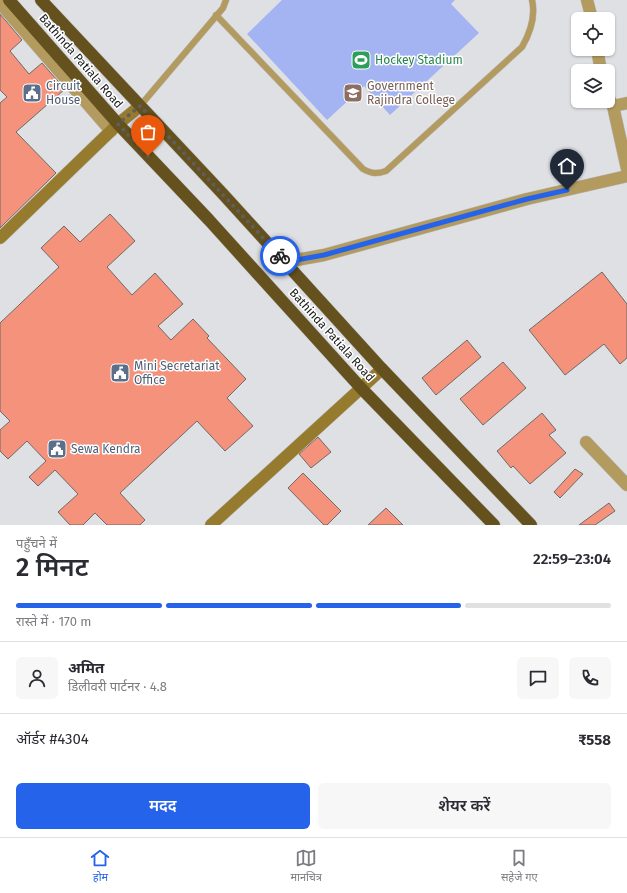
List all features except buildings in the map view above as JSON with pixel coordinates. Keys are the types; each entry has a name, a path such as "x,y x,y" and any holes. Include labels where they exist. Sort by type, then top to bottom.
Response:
{"highway":[{"name":"Bathinda Patiala Road","path":"9,0 114,128 209,220 361,388 494,525"},
{"path":"41,0 285,262 382,369 531,525"}],"street":[{"path":"587,0 590,12"},
{"path":"0,3 114,128"},
{"path":"615,102 627,103"},
{"path":"0,238 114,128 140,106"},
{"path":"612,108 627,169"},
{"path":"285,262 324,255 527,199 627,176"},
{"path":"211,525 382,369"},
{"path":"586,442 627,485"}],"lane":[{"path":"140,106 223,8 226,0"},
{"path":"216,15 363,169 371,174 378,174 386,171 522,47 529,35 532,21 532,0"}],"shaded area":[{"name":"Hockey Stadium","path":"282,0 455,0 451,4 479,33 390,115 364,86 327,120 247,34"}],"way so far":[{"path":"148,156 118,124 140,106 280,256"}],"place":[{"name":"Hockey Stadium","path":"361,60"},
{"name":"Circuit House","path":"32,93"},
{"name":"Government Rajindra College","path":"353,93"},
{"name":"Mini Secretariat Office","path":"120,373"},
{"name":"Sewa Kendra","path":"57,449"}],"route":[{"path":"280,256 285,262 324,255 527,199 567,190"}]}
